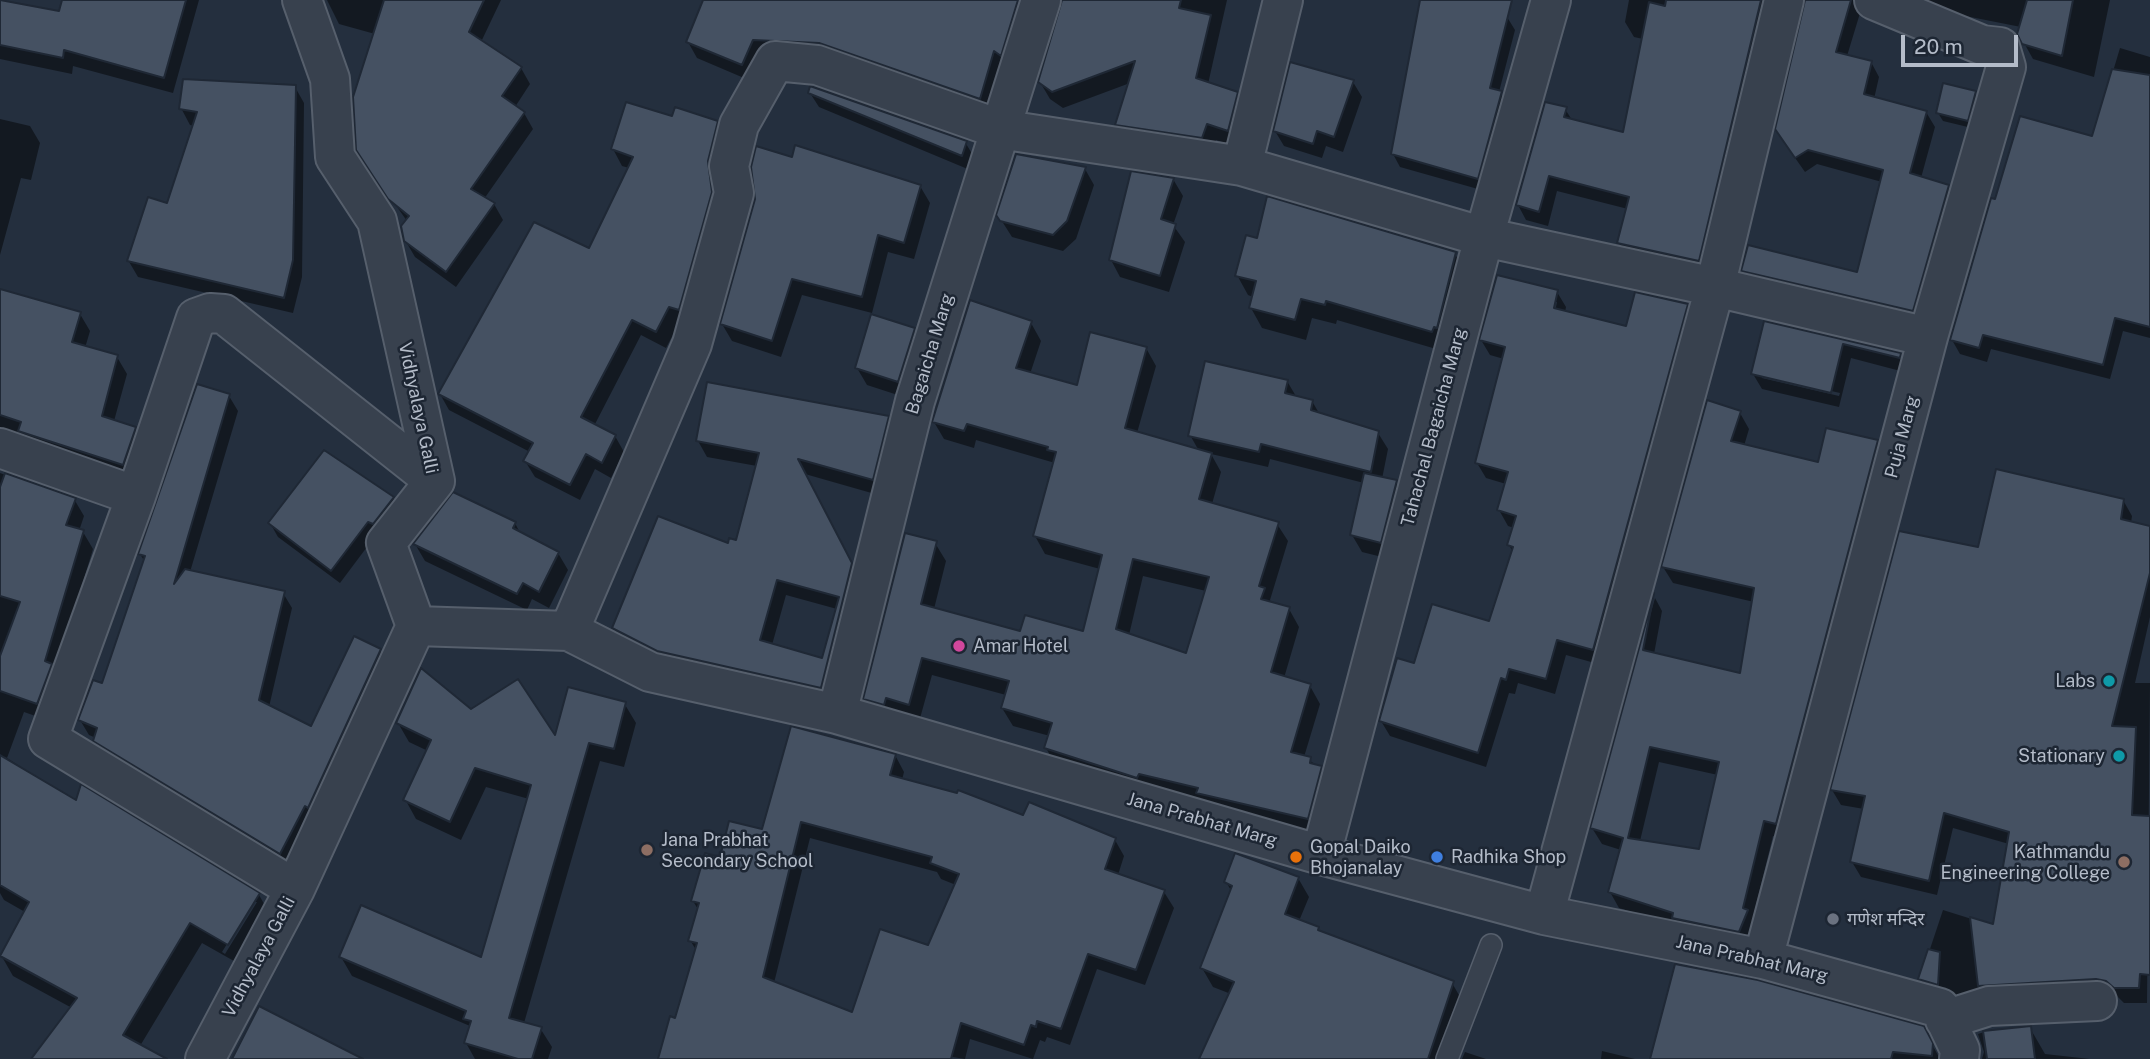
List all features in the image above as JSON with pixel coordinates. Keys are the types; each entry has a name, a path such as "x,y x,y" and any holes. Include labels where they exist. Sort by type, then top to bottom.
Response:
{"street":[{"name":"Vidhyalaya Galli","path":"205,1059 295,890 415,625 386,543 435,481 377,220 335,156 330,79 302,0"},
{"name":"Bagaicha Marg","path":"837,713 915,401 1041,0"},
{"path":"1242,166 1283,0"},
{"name":"Tahachal Bagaicha Marg","path":"1321,855 1484,237 1550,0"},
{"path":"1544,915 1714,286 1784,0"},
{"name":"Puja Marg","path":"1763,959 1928,337 2006,67 2000,47 1982,45 1874,0"},
{"path":"569,631 692,344 734,193 729,166 739,125 775,61 817,65 999,129 1242,166 1484,237 1714,286 1928,337"},
{"path":"295,890 48,739 196,318 210,313 224,314 435,481"},
{"path":"0,448 136,495"},
{"name":"Jana Prabhat Marg","path":"415,625 569,631 650,672 837,713 1321,855 1544,915 1763,959 1940,1008 1945,1020"},
{"path":"1959,1059 1960,1050 1945,1020 1989,1006 2097,1001"}],"lane":[{"path":"1447,1059 1490,945"}],"building":[{"path":"0,0 59,11 62,0 186,0 164,78 64,50 63,58 0,45"},
{"path":"384,0 484,0 469,32 522,67 502,96 525,112 471,189 495,203 446,272 404,241 401,226 409,216 388,199 356,150 353,97"},
{"path":"703,0 1018,0 1001,56 994,51 980,99 819,43 753,40 742,65 686,42"},
{"path":"1062,0 1181,0 1179,8 1211,15 1196,78 1238,92 1228,131 1207,124 1202,138 1115,125 1135,61 1052,92 1038,82"},
{"path":"1420,0 1512,0 1490,88 1502,91 1478,179 1391,154"},
{"path":"1666,0 1761,0 1699,261 1617,243 1629,197 1549,176 1539,212 1516,205 1545,102 1567,107 1564,117 1623,132 1649,2 1665,6"},
{"path":"1805,0 1851,0 1836,52 1872,61 1864,94 1927,111 1910,173 1949,185 1913,311 1741,271 1748,245 1857,272 1883,170 1808,150 1795,158 1775,129"},
{"path":"2027,0 2073,0 2062,56 2022,44 2017,34"},
{"path":"1290,62 1354,80 1334,137 1317,131 1313,144 1273,131"},
{"path":"2112,69 2150,75 2150,327 2115,318 2103,365 1983,335 1979,348 1950,340 1991,198 1995,199 2020,116 2092,136"},
{"path":"183,79 296,85 293,260 284,298 127,261 148,197 167,203 197,112 179,109"},
{"path":"1943,83 1976,91 1968,121 1936,113"},
{"path":"810,86 967,141 962,156 808,93"},
{"path":"626,102 672,116 675,107 718,121 708,161 712,192 679,310 669,307 656,332 632,320 581,417 616,435 602,463 586,454 570,485 523,461 533,443 438,394 534,222 589,248 633,157 611,149"},
{"path":"795,145 921,185 904,243 878,235 862,297 792,279 772,341 720,324 755,199 751,167 756,146 792,157"},
{"path":"1016,154 1086,167 1067,221 1053,235 1000,221 996,215"},
{"path":"1131,171 1174,178 1161,219 1176,224 1160,276 1109,260"},
{"path":"1267,196 1456,252 1437,328 1434,327 1432,332 1326,301 1325,305 1301,299 1295,320 1249,308 1256,281 1235,276 1246,235 1257,238"},
{"path":"1497,275 1558,290 1554,308 1626,326 1635,292 1688,304 1593,650 1557,640 1546,679 1509,669 1506,680 1501,678 1478,753 1379,721 1397,658 1414,663 1432,604 1489,621 1513,547 1507,545 1516,516 1497,510 1508,472 1475,463 1505,347 1479,340"},
{"path":"0,289 81,312 72,342 118,355 102,416 136,427 123,465 18,431 21,422 0,415"},
{"path":"970,300 1032,321 1016,368 1077,385 1090,332 1147,347 1125,428 1212,453 1199,499 1279,522 1259,586 1265,588 1261,599 1290,607 1271,672 1311,684 1291,752 1311,757 1310,763 1322,766 1308,819 1196,793 1198,788 1139,774 1137,778 1044,748 1052,723 1001,708 1009,681 922,658 909,705 886,698 884,705 863,699 905,533 937,541 921,604 1020,631 1025,615 1083,631 1102,555 1033,536 1056,452 1047,450 1048,447 967,424 964,431 932,422","holes":["1133,559 1209,577 1186,653 1116,629"]},
{"path":"871,314 915,328 898,382 855,368"},
{"path":"1764,321 1901,353 1900,358 1843,344 1831,393 1751,374"},
{"path":"1205,361 1288,380 1285,393 1313,400 1311,410 1379,431 1371,472 1261,444 1259,452 1188,436"},
{"path":"707,382 889,416 873,480 798,459 852,563 821,688 657,651 612,628 658,516 728,543 729,538 736,540 759,453 696,441","holes":["777,580 839,597 822,658 760,640"]},
{"path":"197,384 230,394 174,584 185,569 285,591 259,700 311,726 354,636 381,649 308,808 305,806 280,854 93,741 97,728 78,720 93,680 102,683 145,556 138,554"},
{"path":"1707,400 1741,411 1731,441 1818,462 1826,428 1878,440 1776,824 1764,821 1743,908 1748,910 1739,932 1672,918 1673,913 1608,892 1623,838 1590,828 1654,593 1643,650 1740,673 1754,588 1661,567","holes":["1650,747 1719,762 1699,849 1628,838"]},
{"path":"324,450 394,497 373,524 368,522 331,571 268,523"},
{"path":"1996,469 2124,499 2121,519 2150,526 2150,573 2112,726 2136,727 2132,815 2150,816 2150,975 2140,974 2139,988 2114,988 2106,981 2096,979 1978,986 1970,917 1993,924 2009,832 1944,813 1929,881 1850,862 1865,796 1830,790 1899,531 1978,547"},
{"path":"5,473 76,498 66,525 84,530 45,661 52,664 37,704 0,691 0,656 20,602 0,596 0,487"},
{"path":"1364,473 1397,480 1381,543 1350,535"},
{"path":"453,492 516,522 513,528 559,552 539,592 523,583 517,594 413,544"},
{"path":"421,668 471,709 518,679 555,735 568,687 626,702 614,749 589,743 509,1018 542,1027 532,1059 518,1059 464,1043 471,1021 463,1019 466,1011 339,957 361,905 481,957 531,785 475,768 450,822 403,800 431,740 396,723"},
{"path":"791,726 896,754 890,775 957,793 958,790 1023,815 1029,802 1116,838 1105,869 1165,890 1136,970 1088,954 1061,1029 1037,1021 1036,1027 1031,1025 1024,1045 961,1023 951,1059 658,1059 670,1016 675,1018 697,943 688,941 699,903 691,901 705,853 720,857 729,821 762,829","holes":["801,822 932,857 930,863 959,874 928,945 880,929 852,1012 763,977"]},
{"path":"0,755 76,800 81,784 260,893 228,945 190,923 123,1035 167,1059 31,1059 77,998 0,956 29,902 0,885"},
{"path":"1235,853 1299,877 1285,914 1319,927 1318,930 1454,981 1428,1059 1199,1059 1234,982 1200,968 1232,886 1224,882"},
{"path":"1928,949 1940,952 1938,985 1918,979"},
{"path":"1675,964 1758,980 1924,1026 1933,1043 1932,1056 1893,1052 1891,1059 1650,1059"},
{"path":"259,1006 363,1059 232,1059"},
{"path":"2031,1026 2035,1059 1987,1059 1983,1031"}],"place":[{"name":"Amar Hotel","path":"959,646"},
{"name":"Labs","path":"2109,681"},
{"name":"Stationary","path":"2119,756"},
{"name":"Jana Prabhat Secondary School","path":"647,850"},
{"name":"Gopal Daiko Bhojanalay","path":"1296,857"},
{"name":"Radhika Shop","path":"1437,857"},
{"name":"Kathmandu Engineering College","path":"2124,862"},
{"name":"गणेश मन्दिर","path":"1833,919"}]}
